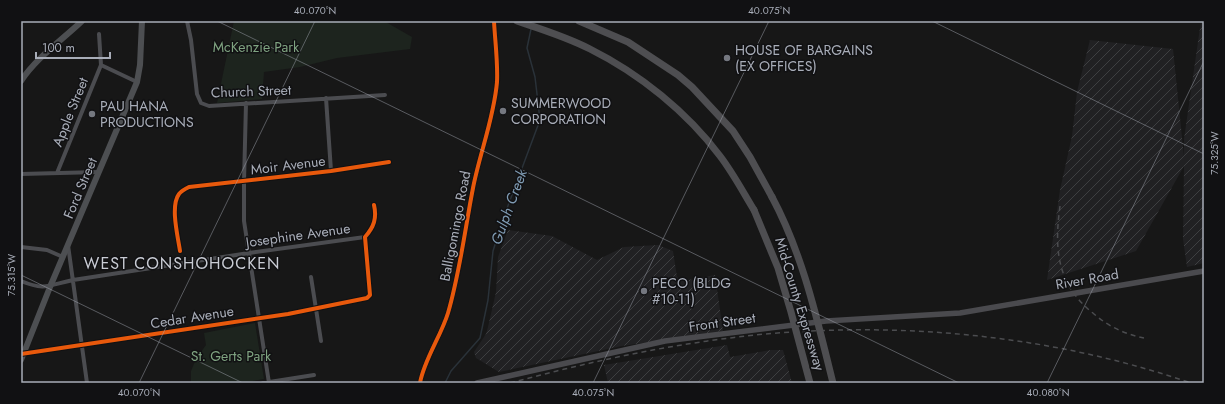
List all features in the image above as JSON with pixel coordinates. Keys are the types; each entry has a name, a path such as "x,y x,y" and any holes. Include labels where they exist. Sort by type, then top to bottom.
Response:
{"highway":[{"name":"Mid-County Expressway","path":"517,21 590,49 643,81 694,126 720,156 738,182 754,210 778,268 810,383"},
{"name":"Mid-County Expressway","path":"579,21 628,42 678,75 692,87 732,131 750,157 788,229 801,264 833,383"}],"main road":[{"path":"21,82 26,74 48,51 82,21"},
{"name":"Ford Street","path":"21,356 137,82 140,65 142,21"},
{"name":"River Road","path":"974,311 1204,271"},
{"name":"Front Street","path":"477,383 665,341 826,321 931,316 974,311"}],"street":[{"name":"Church Street","path":"186,21 191,40 197,94 201,103 209,106 386,95"},
{"name":"Balligomingo Road","path":"420,383 423,372 441,331 450,303 473,186 492,110 497,81 494,21"},
{"name":"Apple Street","path":"57,173 101,65 99,34"},
{"path":"101,65 137,82"},
{"path":"326,98 331,171"},
{"path":"246,103 244,221 268,383"},
{"name":"Moir Avenue","path":"180,251 174,209 178,195 189,187 244,182 389,162"},
{"path":"21,174 99,172"},
{"path":"365,237 373,228 376,214 374,205"},
{"name":"Josephine Avenue","path":"21,281 39,288 50,287 72,280 365,237"},
{"name":"Cedar Avenue","path":"21,356 82,345 315,309 367,298 370,294 365,237"},
{"path":"68,244 87,383"},
{"path":"21,247 47,250 63,257"},
{"path":"311,277 321,341"},
{"path":"263,383 314,375"}],"shaded area":[{"path":"1201,21 1204,21 1204,263 1187,267 1183,239 1184,166 1136,251 1047,280 1060,190 1072,136 1077,92 1090,40 1173,49 1184,157 1184,139"},
{"path":"508,230 552,236 597,260 624,247 658,245 673,251 677,277 683,281 715,275 723,331 622,346 499,372 476,358 474,352 486,334 488,327 496,292 498,257"},
{"path":"727,345 730,357 771,350 783,350 792,383 608,383 604,365"}],"green space":[{"name":"McKenzie Park","path":"234,21 384,21 412,37 410,49 337,58 300,67 264,72 262,99 217,103"},
{"name":"St. Gerts Park","path":"255,323 264,379 241,383 191,383 191,371 196,359 206,345 204,333"}],"waterway":[{"name":"Gulph Creek","path":"445,383 451,371 480,338 488,300 493,251 503,219 540,120 535,77 527,48 531,29"}],"railway":[{"path":"1060,206 1058,222 1058,252 1065,279 1072,291 1082,303 1105,323 1124,332 1144,338"},
{"path":"510,383 623,356 680,345 747,336 811,331 859,330 908,331 1003,339 1098,356 1145,368 1191,383"}],"cycle path":[{"path":"420,383 425,366 445,322 452,298 473,188 493,109 497,82 494,21"},
{"path":"180,251 175,222 175,206 176,199 179,194 189,187 331,171 389,162"},
{"path":"21,354 288,314 367,298 370,295 365,237 371,230 374,222 374,205"}],"place":[{"name":"HOUSE OF BARGAINS (EX OFFICES)","path":"727,58"},
{"name":"SUMMERWOOD CORPORATION","path":"503,111"},
{"name":"PAU HANA PRODUCTIONS","path":"92,114"},
{"name":"PECO (BLDG #10-11)","path":"644,291"}],"district":[{"name":"WEST CONSHOHOCKEN","path":"182,263"}]}
